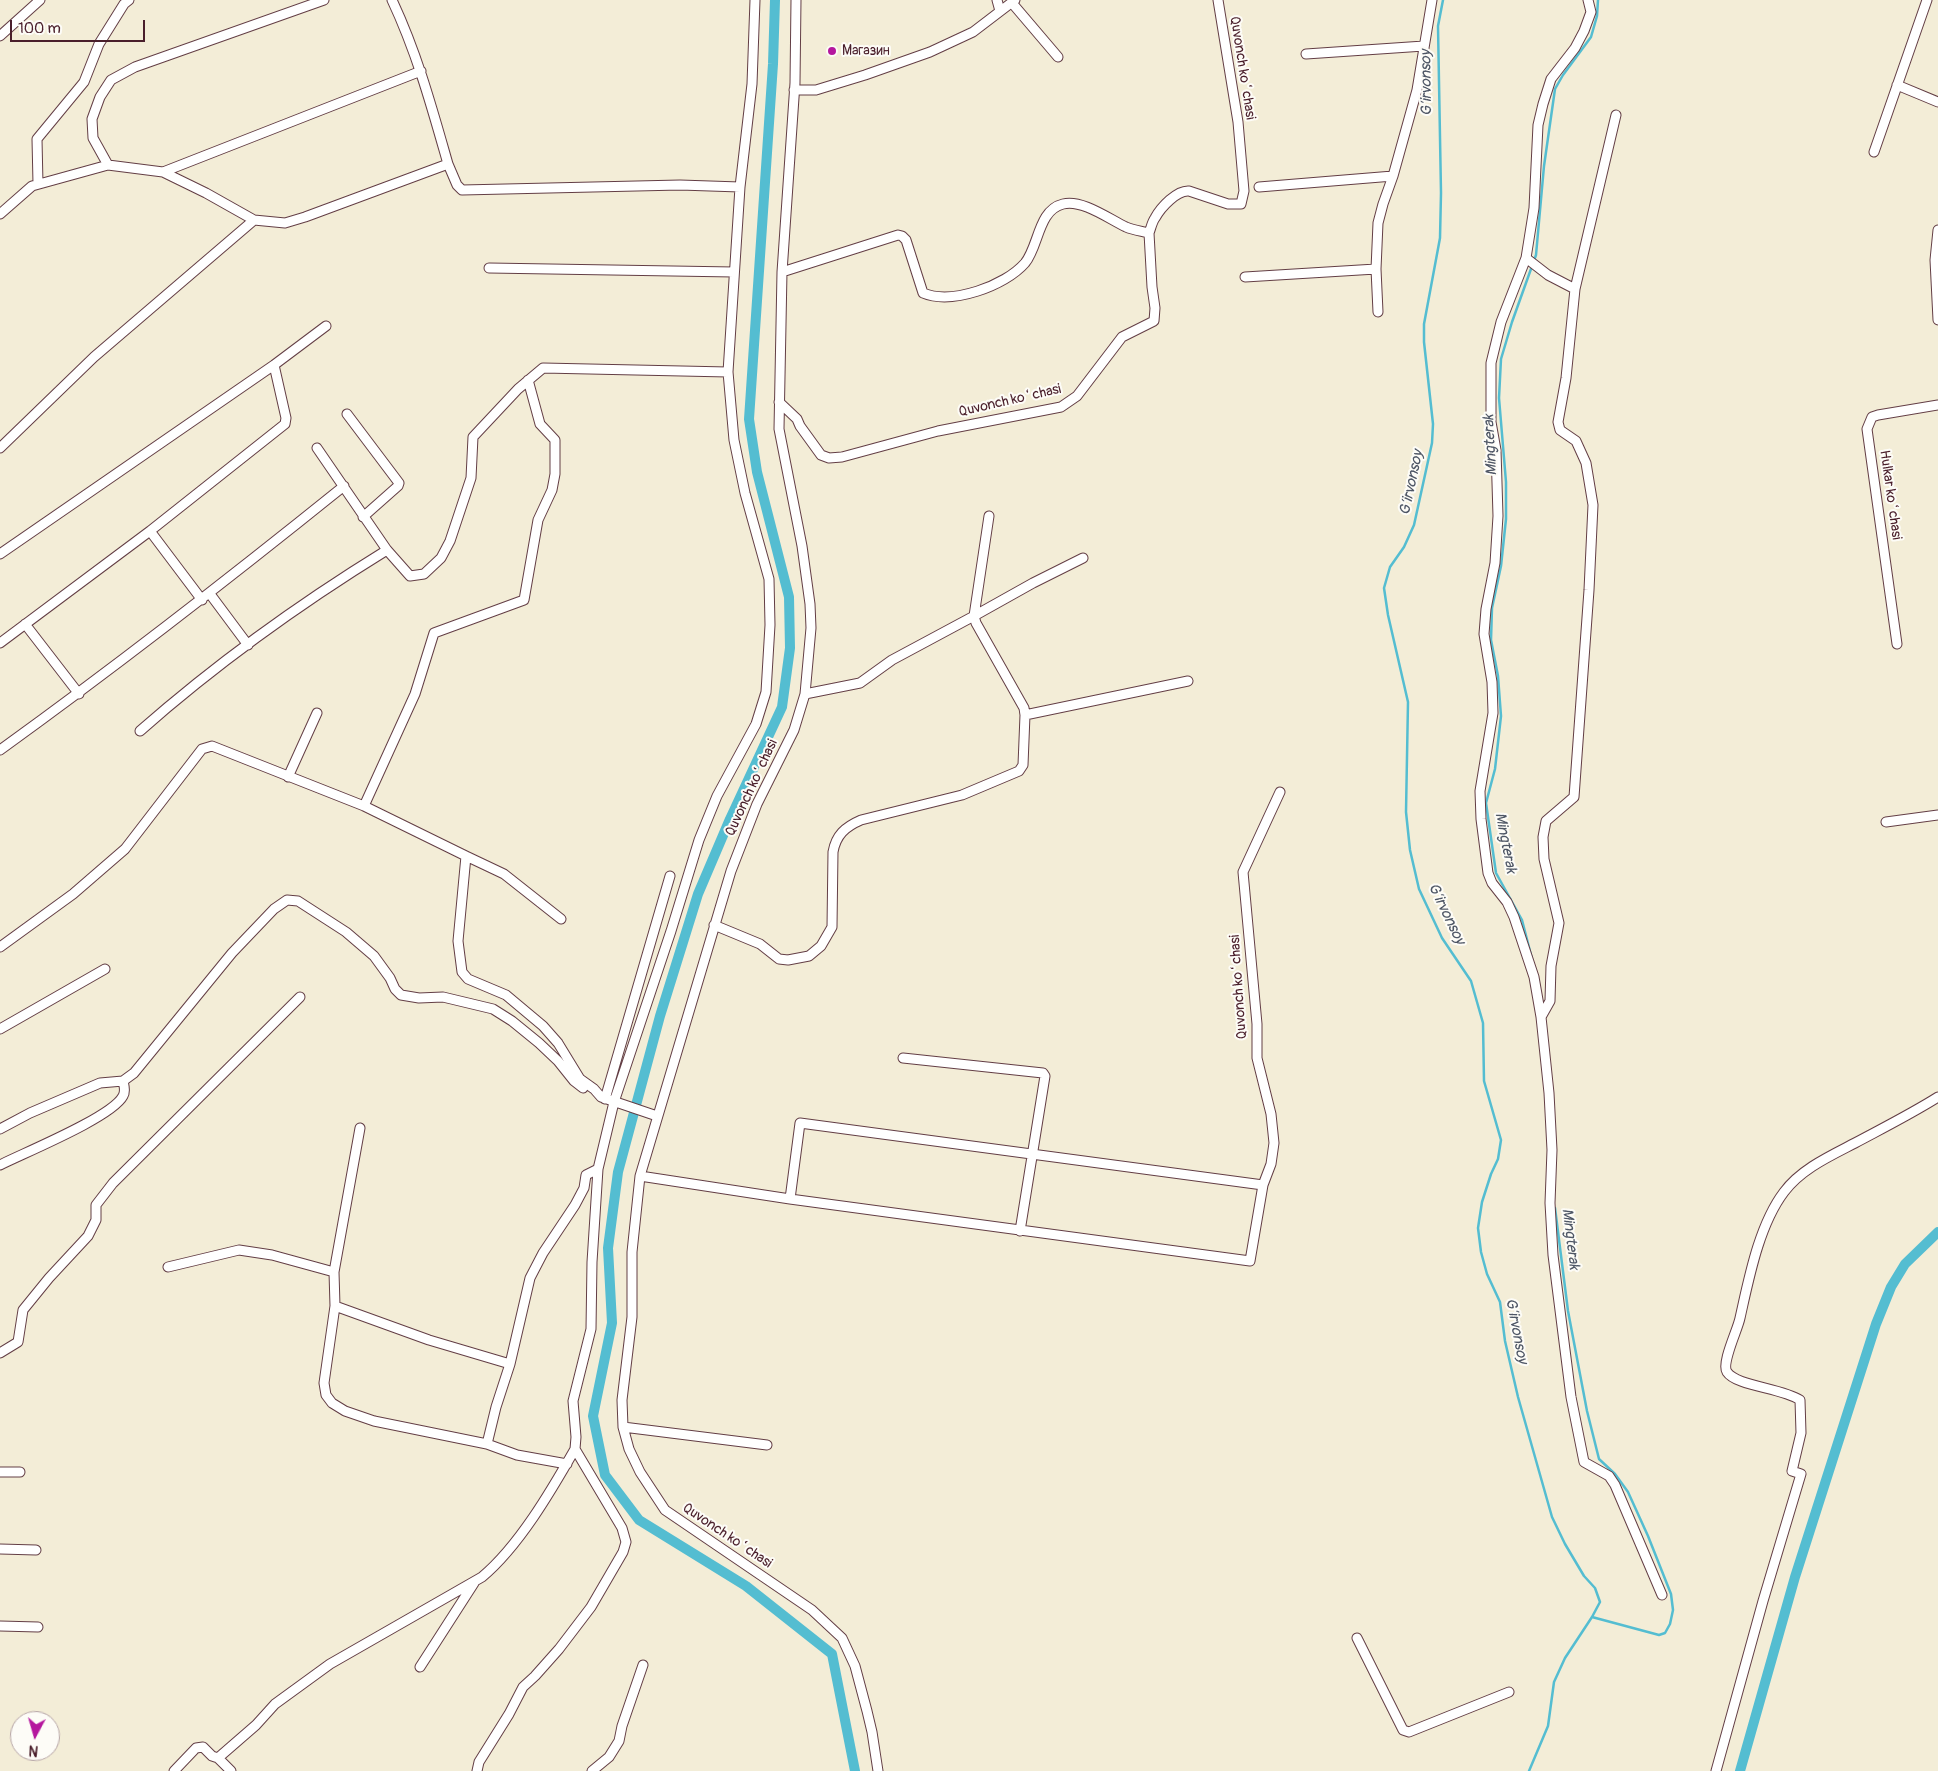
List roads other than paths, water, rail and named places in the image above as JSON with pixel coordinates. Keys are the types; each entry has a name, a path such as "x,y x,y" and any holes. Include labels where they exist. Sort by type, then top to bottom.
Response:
{"street":[{"path":"0,36 40,0"},
{"path":"38,184 37,139 84,82 99,44 124,4 129,0"},
{"path":"108,165 93,138 92,119 100,97 111,80 135,67 324,0"},
{"path":"392,0 408,34 422,71 448,164 457,185 462,190 680,185 740,188"},
{"path":"607,1100 671,931 699,840 717,796 756,724 766,692 770,626 769,579 745,494 734,440 728,372 740,188 752,84 755,0"},
{"name":"Quvonch koʻchasi","path":"796,0 794,90 782,272 779,429 802,546 810,604 811,628 805,694 794,730 758,804 731,870 640,1176 632,1252 632,1317 622,1400 623,1427 628,1449 640,1472 665,1510 812,1610 842,1638 855,1666 872,1732 878,1771"},
{"path":"997,0 1000,11"},
{"name":"Quvonch koʻchasi","path":"779,402 796,419 821,455 828,458 842,457 938,431 1061,407 1077,396 1122,337 1154,321 1155,308 1148,233 1154,218 1170,201 1183,191 1189,191 1228,204 1241,204 1244,190 1238,122 1218,0"},
{"path":"1378,312 1376,269 1378,223 1382,204 1393,176 1416,90 1432,0"},
{"path":"1588,0 1591,12 1584,32 1551,79 1543,104 1538,124 1534,208 1528,259 1501,322 1491,363 1491,422 1496,450 1498,516 1495,563 1486,609 1484,634 1492,682 1493,713 1480,791 1488,873 1492,883 1514,917 1534,977 1541,1017 1549,1093 1552,1150 1550,1203 1554,1256 1571,1398 1584,1462 1609,1476 1615,1485 1662,1595"},
{"path":"1874,152 1927,0"},
{"path":"794,90 816,90 930,52 973,32 1013,1 1058,56"},
{"path":"1306,54 1424,46"},
{"path":"163,172 422,71"},
{"path":"1896,86 1938,102"},
{"path":"1541,1017 1550,1001 1551,966 1559,923 1547,876 1543,837 1546,821 1574,797 1589,590 1593,505 1592,489 1586,463 1576,441 1560,430 1558,422 1566,378 1576,289 1616,115"},
{"path":"0,214 32,186 108,165 163,172 254,220 267,223 285,223 448,164"},
{"path":"1259,187 1393,176"},
{"path":"782,272 898,235 906,240 923,293 939,296 959,295 979,291 1002,281 1018,270 1026,262 1046,217 1055,207 1064,204 1075,204 1126,227 1148,233"},
{"path":"0,448 94,357 254,220"},
{"path":"1938,230 1935,260 1938,320"},
{"path":"1528,259 1548,275 1576,289"},
{"path":"489,268 734,272"},
{"path":"1245,276 1376,269"},
{"path":"0,554 274,365 326,326"},
{"path":"0,643 150,531 285,424 286,418 274,365"},
{"path":"317,448 387,550 410,576 424,574 441,558 450,541 471,478 473,436 528,380 543,368 728,372"},
{"path":"364,806 415,694 434,633 524,600 538,520 552,490 555,474 555,440 540,424 528,380"},
{"name":"Hulkar koʻchasi","path":"1897,644 1867,429 1872,417 1938,405"},
{"path":"347,414 399,483 363,517"},
{"path":"0,750 78,694 206,597 344,486"},
{"path":"714,925 760,944 779,959 788,960 809,956 821,946 832,926 833,852 835,841 851,824 962,795 1020,771 1023,765 1025,715 1019,698 976,623 974,616 989,516"},
{"path":"150,531 248,645"},
{"path":"140,731 248,645 325,588 387,550"},
{"path":"805,694 860,683 892,660 1033,583 1083,558"},
{"path":"25,624 78,694"},
{"path":"1025,715 1188,681"},
{"path":"288,777 317,714"},
{"path":"0,948 73,894 125,850 202,749 212,746 364,806 504,874 561,919"},
{"name":"Quvonch koʻchasi","path":"640,1176 790,1199 1250,1261 1263,1185 1271,1164 1274,1142 1270,1114 1256,1058 1257,1024 1243,872 1280,792"},
{"path":"1886,822 1938,815"},
{"path":"466,856 458,941 459,961 462,972 468,979 506,995 543,1026 558,1043 580,1079 607,1100"},
{"path":"218,1758 256,1725 275,1704 330,1664 475,1581 503,1558 521,1534 575,1449 573,1401 591,1329 592,1262 598,1169 607,1100 670,876"},
{"path":"0,1129 30,1113 100,1083 123,1081 134,1073 232,953 274,909 287,900 298,901 346,932 374,956 390,978 395,989 401,994 419,998 442,997 493,1009 512,1021 538,1043 558,1061 574,1081 590,1094 657,1116"},
{"path":"0,1029 105,969"},
{"path":"0,1353 18,1342 23,1310 49,1278 88,1236 96,1220 96,1205 113,1183 300,997"},
{"path":"902,1058 1043,1073 1045,1076 1020,1231"},
{"path":"0,1165 100,1117 116,1106 123,1097 125,1088 123,1081"},
{"path":"1716,1771 1763,1601 1801,1474 1792,1471 1801,1433 1800,1400 1791,1394 1736,1380 1728,1374 1725,1368 1762,1237 1774,1208 1784,1192 1802,1174 1836,1153 1914,1112 1938,1097"},
{"path":"790,1199 800,1123 1263,1185"},
{"path":"360,1128 334,1272 334,1306 324,1383 326,1395 332,1403 345,1411 374,1420 487,1444 517,1455 567,1464"},
{"path":"487,1444 510,1364 530,1278 538,1262 575,1205 584,1188 586,1175 598,1169"},
{"path":"168,1267 239,1250 272,1255 334,1272"},
{"path":"334,1306 429,1340 510,1364"},
{"path":"623,1427 767,1444"},
{"path":"477,1771 479,1762 509,1714 523,1687 559,1649 580,1621 624,1552 626,1542 622,1528 575,1449"},
{"path":"0,1472 20,1472"},
{"path":"0,1549 36,1550"},
{"path":"420,1667 475,1581"},
{"path":"0,1626 38,1627"},
{"path":"1357,1638 1403,1730 1409,1732 1509,1692"},
{"path":"592,1771 608,1757 619,1740 643,1665"},
{"path":"174,1771 196,1748 203,1747 231,1771"}],"waterway":[{"path":"775,0 773,64 749,419 757,472 789,597 790,648 782,707 730,819 698,894 660,1016 618,1172 608,1248 612,1323 593,1416 605,1475 639,1520 746,1586 832,1654 855,1771"},
{"name":"G‘irvonsoy","path":"1443,0 1438,26 1440,238 1424,324 1424,342 1433,424 1432,443 1414,525 1404,547 1390,567 1384,588 1388,615 1408,702 1406,812 1410,850 1419,889 1442,938 1471,981 1483,1023 1484,1081 1501,1140 1498,1159 1482,1202 1478,1228 1481,1252 1487,1274 1500,1302 1505,1341 1518,1397 1552,1517 1584,1576 1595,1588 1600,1602 1565,1658 1554,1682 1548,1726 1529,1771"},
{"name":"Mingterak","path":"1532,959 1522,920 1496,873 1486,803 1495,769 1501,716 1498,676 1491,640 1492,608 1501,566 1506,519 1506,482 1499,398 1501,359 1536,255 1544,166 1555,89 1591,37 1597,16 1598,0"},
{"name":"Mingterak","path":"1555,1208 1568,1311 1587,1411 1599,1459 1615,1474 1628,1492 1671,1594 1673,1610 1670,1624 1665,1633 1659,1635 1592,1617"},
{"path":"1740,1771 1795,1577 1876,1324 1891,1287 1905,1264 1938,1232"}],"place":[{"name":"Магазин","path":"832,51"}]}
